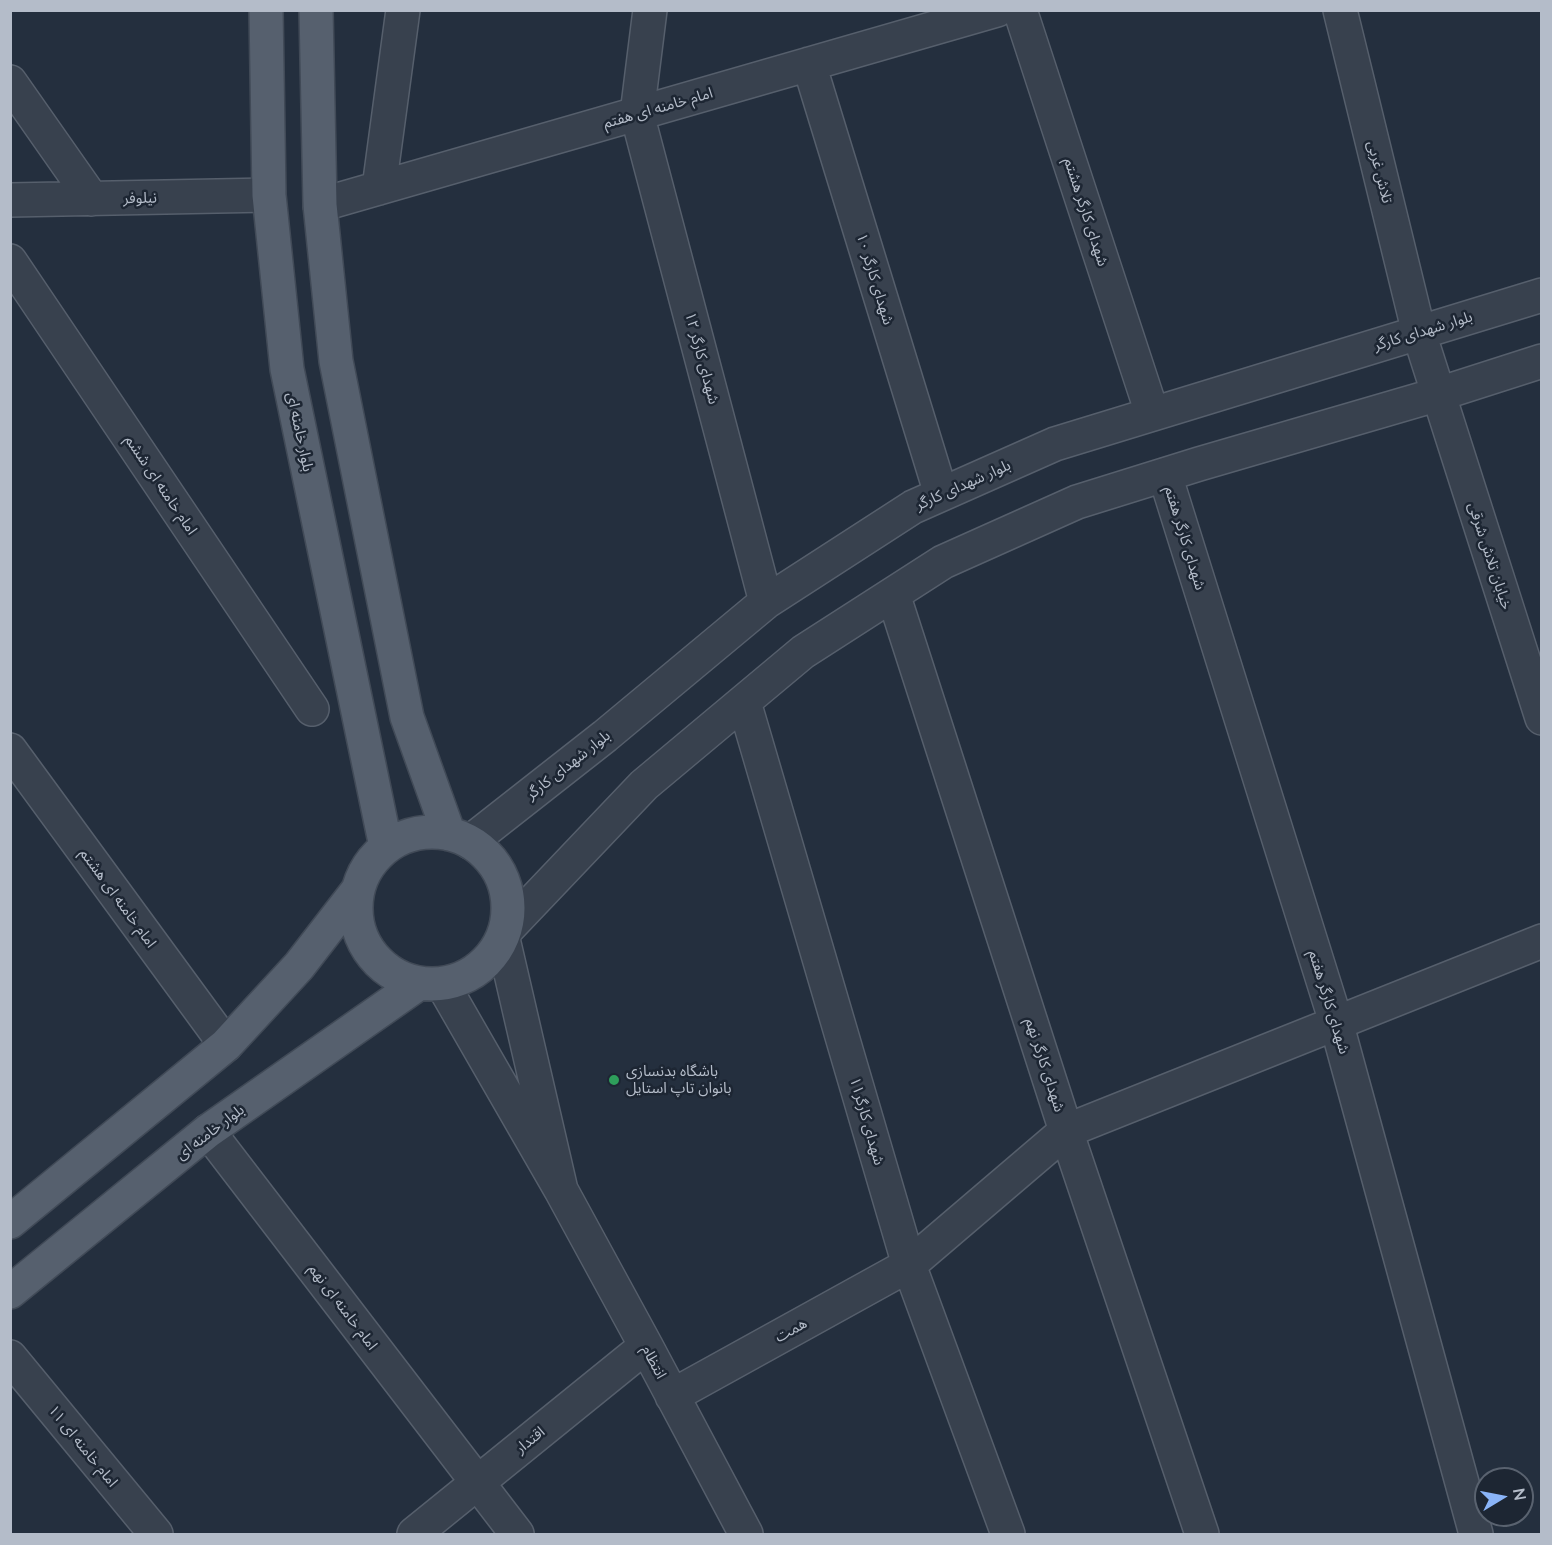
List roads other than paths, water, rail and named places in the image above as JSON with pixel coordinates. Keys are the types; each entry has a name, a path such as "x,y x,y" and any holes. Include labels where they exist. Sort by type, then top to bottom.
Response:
{"main road":[{"name":"بلوار خامنه ای","path":"266,10 269,195 287,369 386,847"},
{"path":"316,10 320,205 336,361 405,705 460,838"},
{"path":"427,831 460,838 486,854 499,871 506,890 509,910 504,935 488,961 468,977 431,985 395,976 376,961 362,940 356,916 357,891 363,874 373,859 386,847 406,836 427,831"},
{"path":"10,1222 226,1045 299,966 357,891"},
{"name":"بلوار خامنه ای","path":"10,1292 208,1131 431,985"}],"street":[{"path":"379,188 403,10"},
{"path":"637,114 650,10"},
{"name":"امام خامنه ای هفتم","path":"320,205 809,64 950,17 997,10"},
{"name":"شهدای کارگر هشتم","path":"1020,10 1152,413"},
{"name":"تلاش غربی","path":"1340,10 1419,333 1439,394"},
{"name":"شهدای کارگر ۱۰","path":"809,64 941,494"},
{"path":"10,82 92,199"},
{"name":"شهدای کارگر ۱۲","path":"637,114 766,602"},
{"name":"نیلوفر","path":"10,200 269,195"},
{"name":"امام خامنه ای ششم","path":"10,261 312,709"},
{"name":"بلوار شهدای کارگر","path":"460,838 605,736 766,602 913,507 1055,444 1542,295"},
{"path":"561,1190 504,935 644,785 803,652 943,562 1077,502 1542,361"},
{"name":"خیابان تلاش شرقی","path":"1439,394 1542,718"},
{"name":"شهدای کارگر هفتم","path":"1165,475 1336,1022 1476,1534"},
{"name":"شهدای کارگر نهم","path":"893,594 1066,1131 1202,1534"},
{"name":"شهدای کارگر۱۱","path":"744,702 909,1265 1008,1534"},
{"name":"امام خامنه ای هشتم","path":"10,750 226,1045"},
{"name":"همت","path":"672,1396 909,1265 1066,1131 1542,941"},
{"path":"431,985 561,1190"},
{"name":"امام خامنه ای نهم","path":"208,1131 517,1534"},
{"name":"انتظام","path":"561,1190 746,1534"},
{"name":"اقتدار","path":"414,1534 646,1346"},
{"name":"امام خامنه ای ۱۱","path":"10,1357 156,1534"}],"place":[{"name":"باشگاه بدنسازی بانوان تاپ استایل","path":"614,1080"}]}
